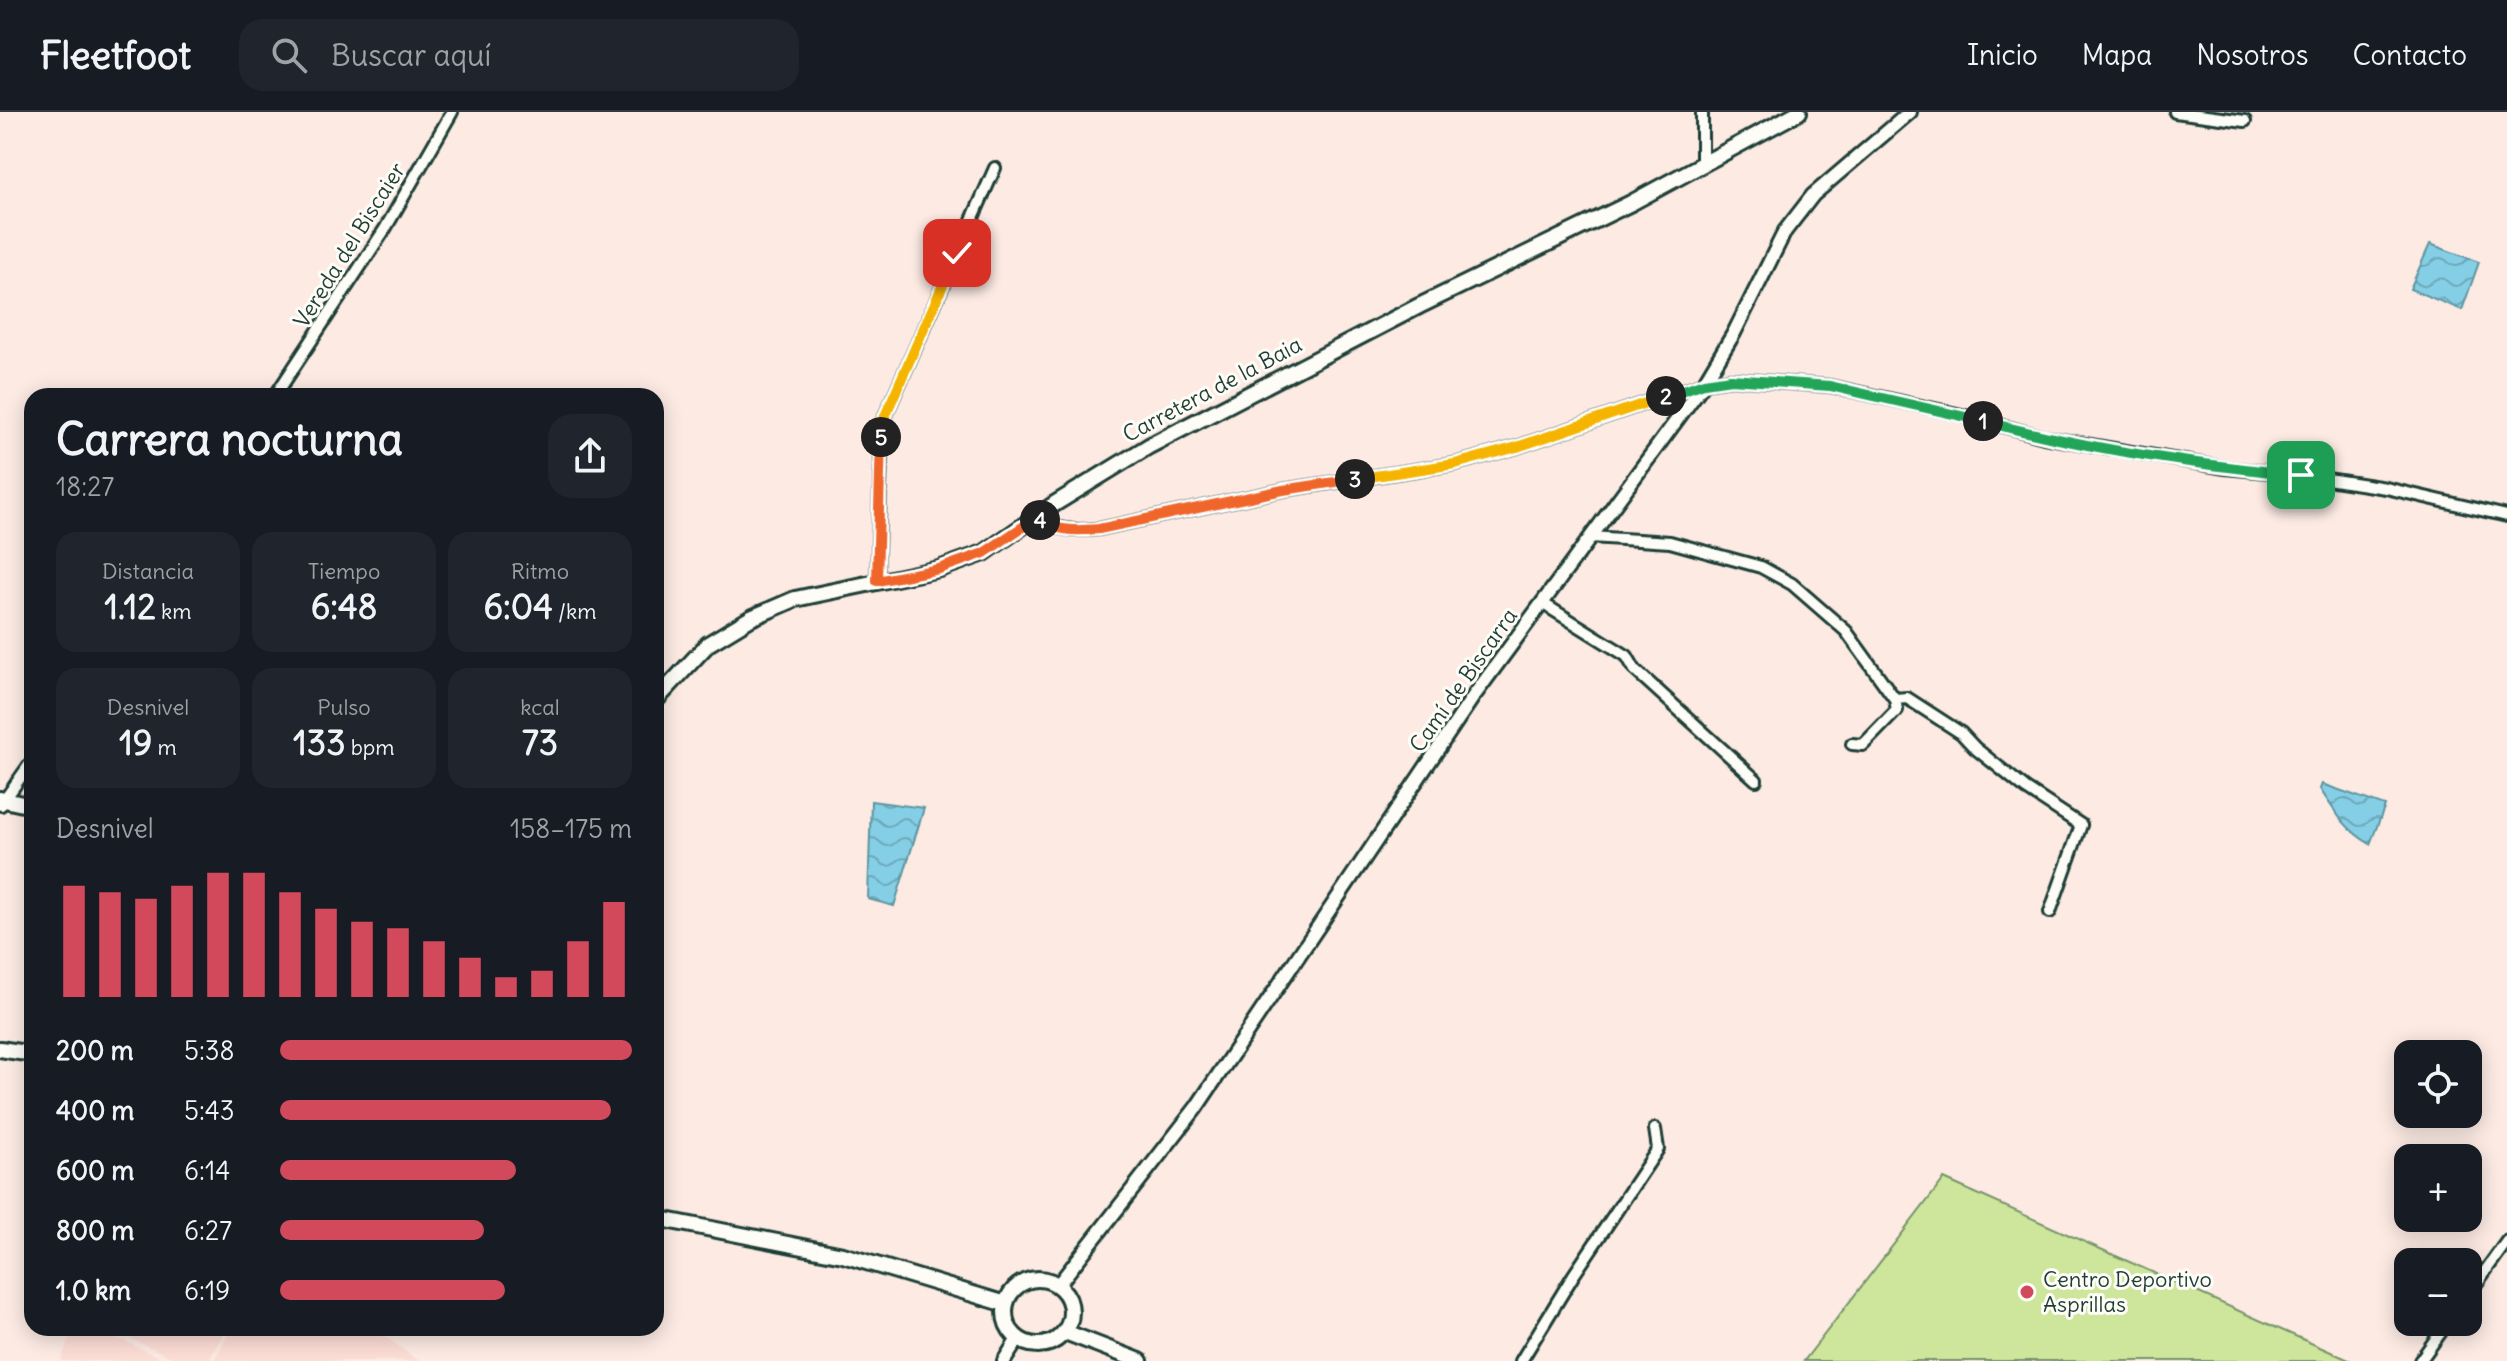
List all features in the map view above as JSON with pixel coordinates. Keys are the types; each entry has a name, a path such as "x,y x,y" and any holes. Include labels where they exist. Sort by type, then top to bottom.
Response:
{"main road":[{"name":"Carretera de la Baia","path":"664,691 708,644 751,618 795,599 939,569 984,553 1149,446 1419,306 1631,203 1799,112"},
{"path":"1,802 24,805"},
{"path":"0,1049 24,1053"},
{"path":"664,1220 843,1255 1006,1304"},
{"path":"1043,1279 1058,1285 1071,1305 1072,1316 1065,1332 1046,1345 1033,1345 1018,1339 1008,1326 1006,1304 1010,1294 1024,1282 1043,1279"},
{"path":"1065,1332 1140,1361"}],"street":[{"name":"Vereda del Biscaier","path":"280,388 385,229 452,112"},
{"path":"1702,112 1702,164"},
{"name":"Camí de Biscarra","path":"1058,1285 1196,1108 1473,697 1704,383 1734,333 1785,231 1813,195 1910,112"},
{"path":"2175,112 2245,121"},
{"path":"877,581 882,423 995,168"},
{"path":"1036,518 1051,527 1070,531 1099,529 1283,490 1455,464 1517,447 1704,383 1731,379 1830,386 2044,437 2225,468 2301,475 2386,488 2507,516"},
{"path":"1590,537 1670,542 1761,567 1792,584 1846,631 1895,699 1897,710 1863,745 1852,744"},
{"path":"1542,603 1627,656 1635,670 1756,780"},
{"path":"1895,699 1907,698 1961,733 2026,789 2081,825 2050,912"},
{"path":"1,802 24,772"},
{"path":"1521,1361 1573,1276 1658,1149 1655,1129"},
{"path":"2482,1276 2507,1241"},
{"path":"2420,1361 2438,1336"},
{"path":"1004,1361 1018,1339"}],"shaded area":[{"path":"70,1336 113,1336 167,1361 61,1361"},
{"path":"126,1336 222,1336 209,1361 179,1361"},
{"path":"227,1336 384,1336 419,1361 213,1361"}],"green space":[{"name":"Centro Deportivo Asprillas","path":"1944,1179 2351,1361 1804,1361"}],"water":[{"path":"2430,244 2479,262 2462,310 2410,289"},
{"path":"2322,784 2385,806 2370,844 2342,820 2320,789"},
{"path":"871,801 924,808 894,906 868,899"}],"place":[{"name":"Centro Deportivo Asprillas","path":"2027,1292"}],"route":[{"path":"957,253 882,423 877,581 939,569 984,553 1036,518 1051,527 1070,531 1099,529 1283,490 1455,464 1574,429 1704,383 1731,379 1830,386 2044,437 2225,468 2301,475"}]}
